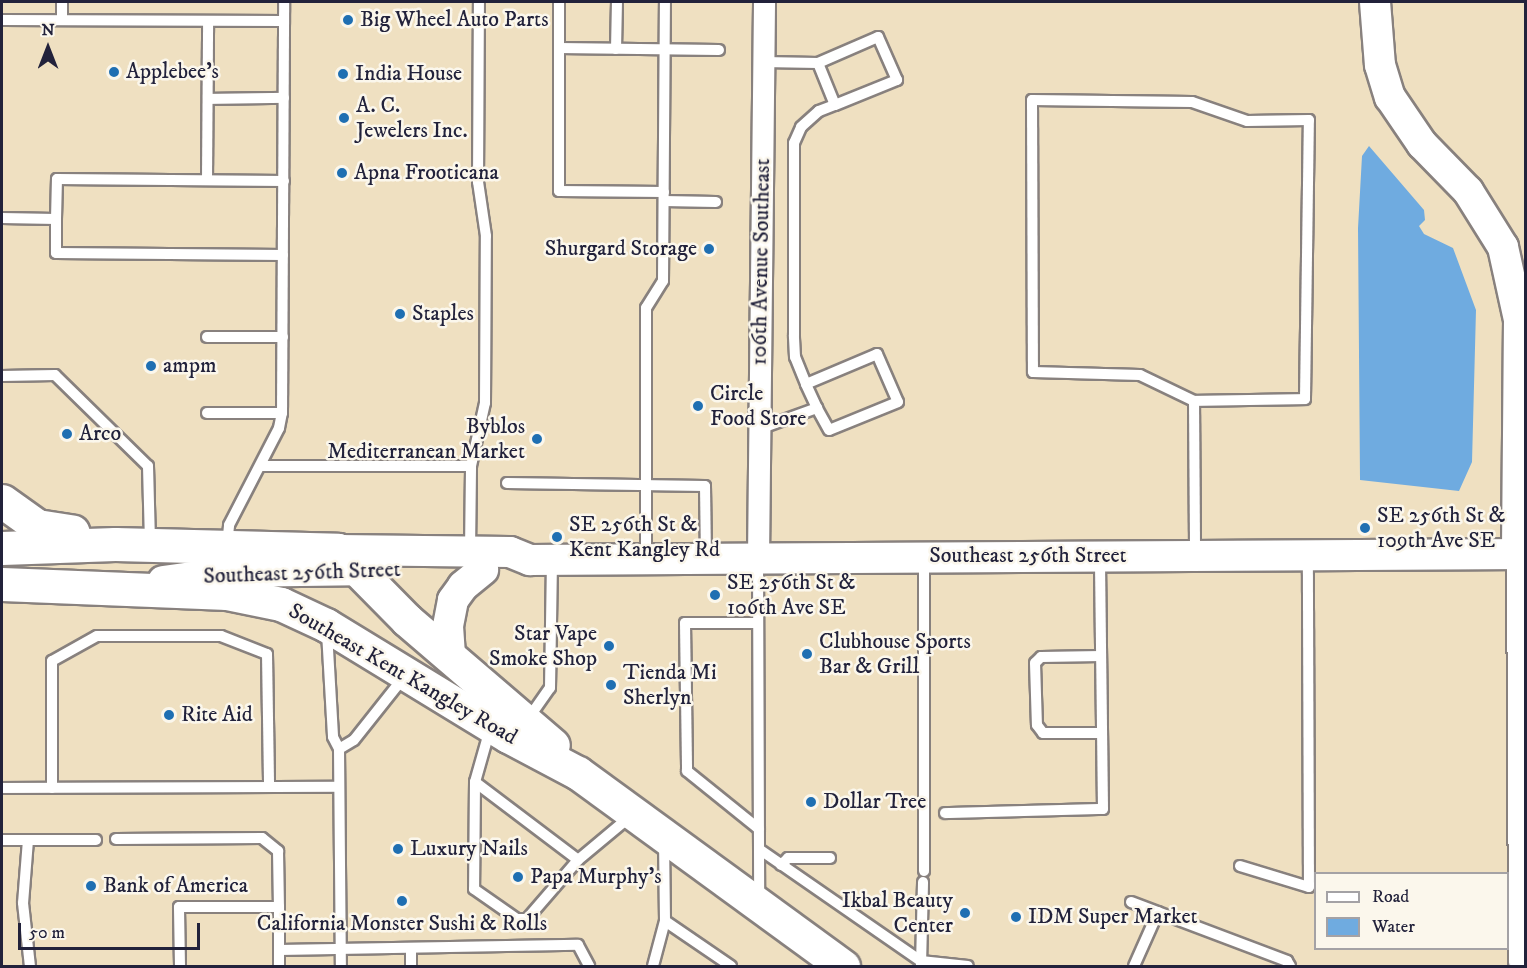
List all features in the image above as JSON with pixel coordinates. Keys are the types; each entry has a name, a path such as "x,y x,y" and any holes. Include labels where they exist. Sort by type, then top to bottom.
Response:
{"main road":[{"path":"1375,2 1380,65 1390,97 1422,144 1468,191 1503,247 1519,320 1521,554"},
{"path":"2,501 37,526 115,544"},
{"name":"Southeast 256th Street","path":"2,548 115,544 227,545 347,560"},
{"name":"Southeast 256th Street","path":"2,584 113,588 229,572 347,560 477,561 510,570 541,560 1521,554"},
{"name":"Southeast Kent Kangley Road","path":"347,560 526,721 579,773"},
{"path":"450,655 448,626 453,600 477,561"},
{"name":"Southeast Kent Kangley Road","path":"113,588 227,593 281,604 326,625 491,726 579,773 843,966"},
{"path":"406,674 410,669 424,669 512,722 526,721"}],"street":[{"name":"106th Avenue Southeast","path":"758,558 764,2"},
{"path":"1519,962 1521,554"}],"lane":[{"path":"62,2 62,20"},
{"path":"227,545 232,518 261,466 282,413 284,2"},
{"path":"477,561 471,466 485,403 486,236 478,182 479,2"},
{"path":"559,2 559,191 716,202"},
{"path":"616,49 617,2"},
{"path":"646,559 646,308 663,281 665,2"},
{"path":"2,20 284,21"},
{"path":"207,180 208,21"},
{"path":"763,62 818,63 878,37 897,80 819,111 801,127 794,143 794,335 795,357 806,384 817,408 829,430 898,402 877,354 806,384"},
{"path":"559,48 719,50"},
{"path":"818,63 835,105"},
{"path":"208,99 284,98"},
{"path":"1032,100 1192,102 1247,121 1309,120 1305,399 1194,400 1140,375 1033,372 1032,100"},
{"path":"284,181 57,178 56,219 56,253 284,255"},
{"path":"2,218 56,219"},
{"path":"207,337 283,337"},
{"path":"2,376 55,375 148,466 150,544"},
{"path":"1194,400 1195,555"},
{"path":"759,429 817,408"},
{"path":"207,413 282,413"},
{"path":"261,466 471,466"},
{"path":"507,483 705,486 706,558"},
{"path":"945,813 1103,809 1100,555"},
{"path":"1240,866 1309,887 1308,555"},
{"path":"921,964 924,556"},
{"path":"758,558 759,904"},
{"path":"526,721 550,688 541,560"},
{"path":"758,623 685,623 687,771 759,829"},
{"path":"326,625 333,736 339,749 341,966"},
{"path":"52,788 52,661 97,636 221,636 267,654 269,787"},
{"path":"1101,656 1041,657 1035,663 1037,725 1043,733 1102,733"},
{"path":"339,749 354,740 406,674"},
{"path":"491,726 476,782 474,889 517,919 527,919 579,860 634,813"},
{"path":"476,782 579,860"},
{"path":"2,788 339,787"},
{"path":"653,966 665,921 664,835"},
{"path":"116,839 262,838 278,851 279,966"},
{"path":"2,840 96,840"},
{"path":"28,840 23,903 30,966"},
{"path":"759,849 921,964 968,966"},
{"path":"782,865 788,858 830,858"},
{"path":"1131,902 1287,961 1290,966"},
{"path":"180,966 179,907 279,907"},
{"path":"1134,966 1158,912"},
{"path":"665,921 730,966"},
{"path":"279,950 578,945 589,966"},
{"path":"411,948 411,966"}],"water":[{"path":"1369,146 1424,210 1425,220 1419,226 1424,234 1453,248 1476,310 1472,462 1459,491 1360,480 1358,228 1362,156"}],"place":[{"name":"Big Wheel Auto Parts","path":"348,20"},
{"name":"Applebee's","path":"114,72"},
{"name":"India House","path":"343,74"},
{"name":"A. C. Jewelers Inc.","path":"344,118"},
{"name":"Apna Frooticana","path":"342,173"},
{"name":"Shurgard Storage","path":"709,249"},
{"name":"Staples","path":"400,314"},
{"name":"ampm","path":"151,366"},
{"name":"Circle Food Store","path":"698,406"},
{"name":"Arco","path":"67,434"},
{"name":"Byblos Mediterranean Market","path":"537,439"},
{"name":"SE 256th St & 109th Ave SE","path":"1365,528"},
{"name":"SE 256th St & Kent Kangley Rd","path":"557,537"},
{"name":"SE 256th St & 106th Ave SE","path":"715,595"},
{"name":"Star Vape Smoke Shop","path":"609,646"},
{"name":"Clubhouse Sports Bar & Grill","path":"807,654"},
{"name":"Tienda Mi Sherlyn","path":"611,685"},
{"name":"Rite Aid","path":"169,715"},
{"name":"Dollar Tree","path":"811,802"},
{"name":"Luxury Nails","path":"398,849"},
{"name":"Papa Murphy's","path":"518,877"},
{"name":"Bank of America","path":"91,886"},
{"name":"California Monster Sushi & Rolls","path":"402,901"},
{"name":"Ikbal Beauty Center","path":"965,913"},
{"name":"IDM Super Market","path":"1016,917"}]}
